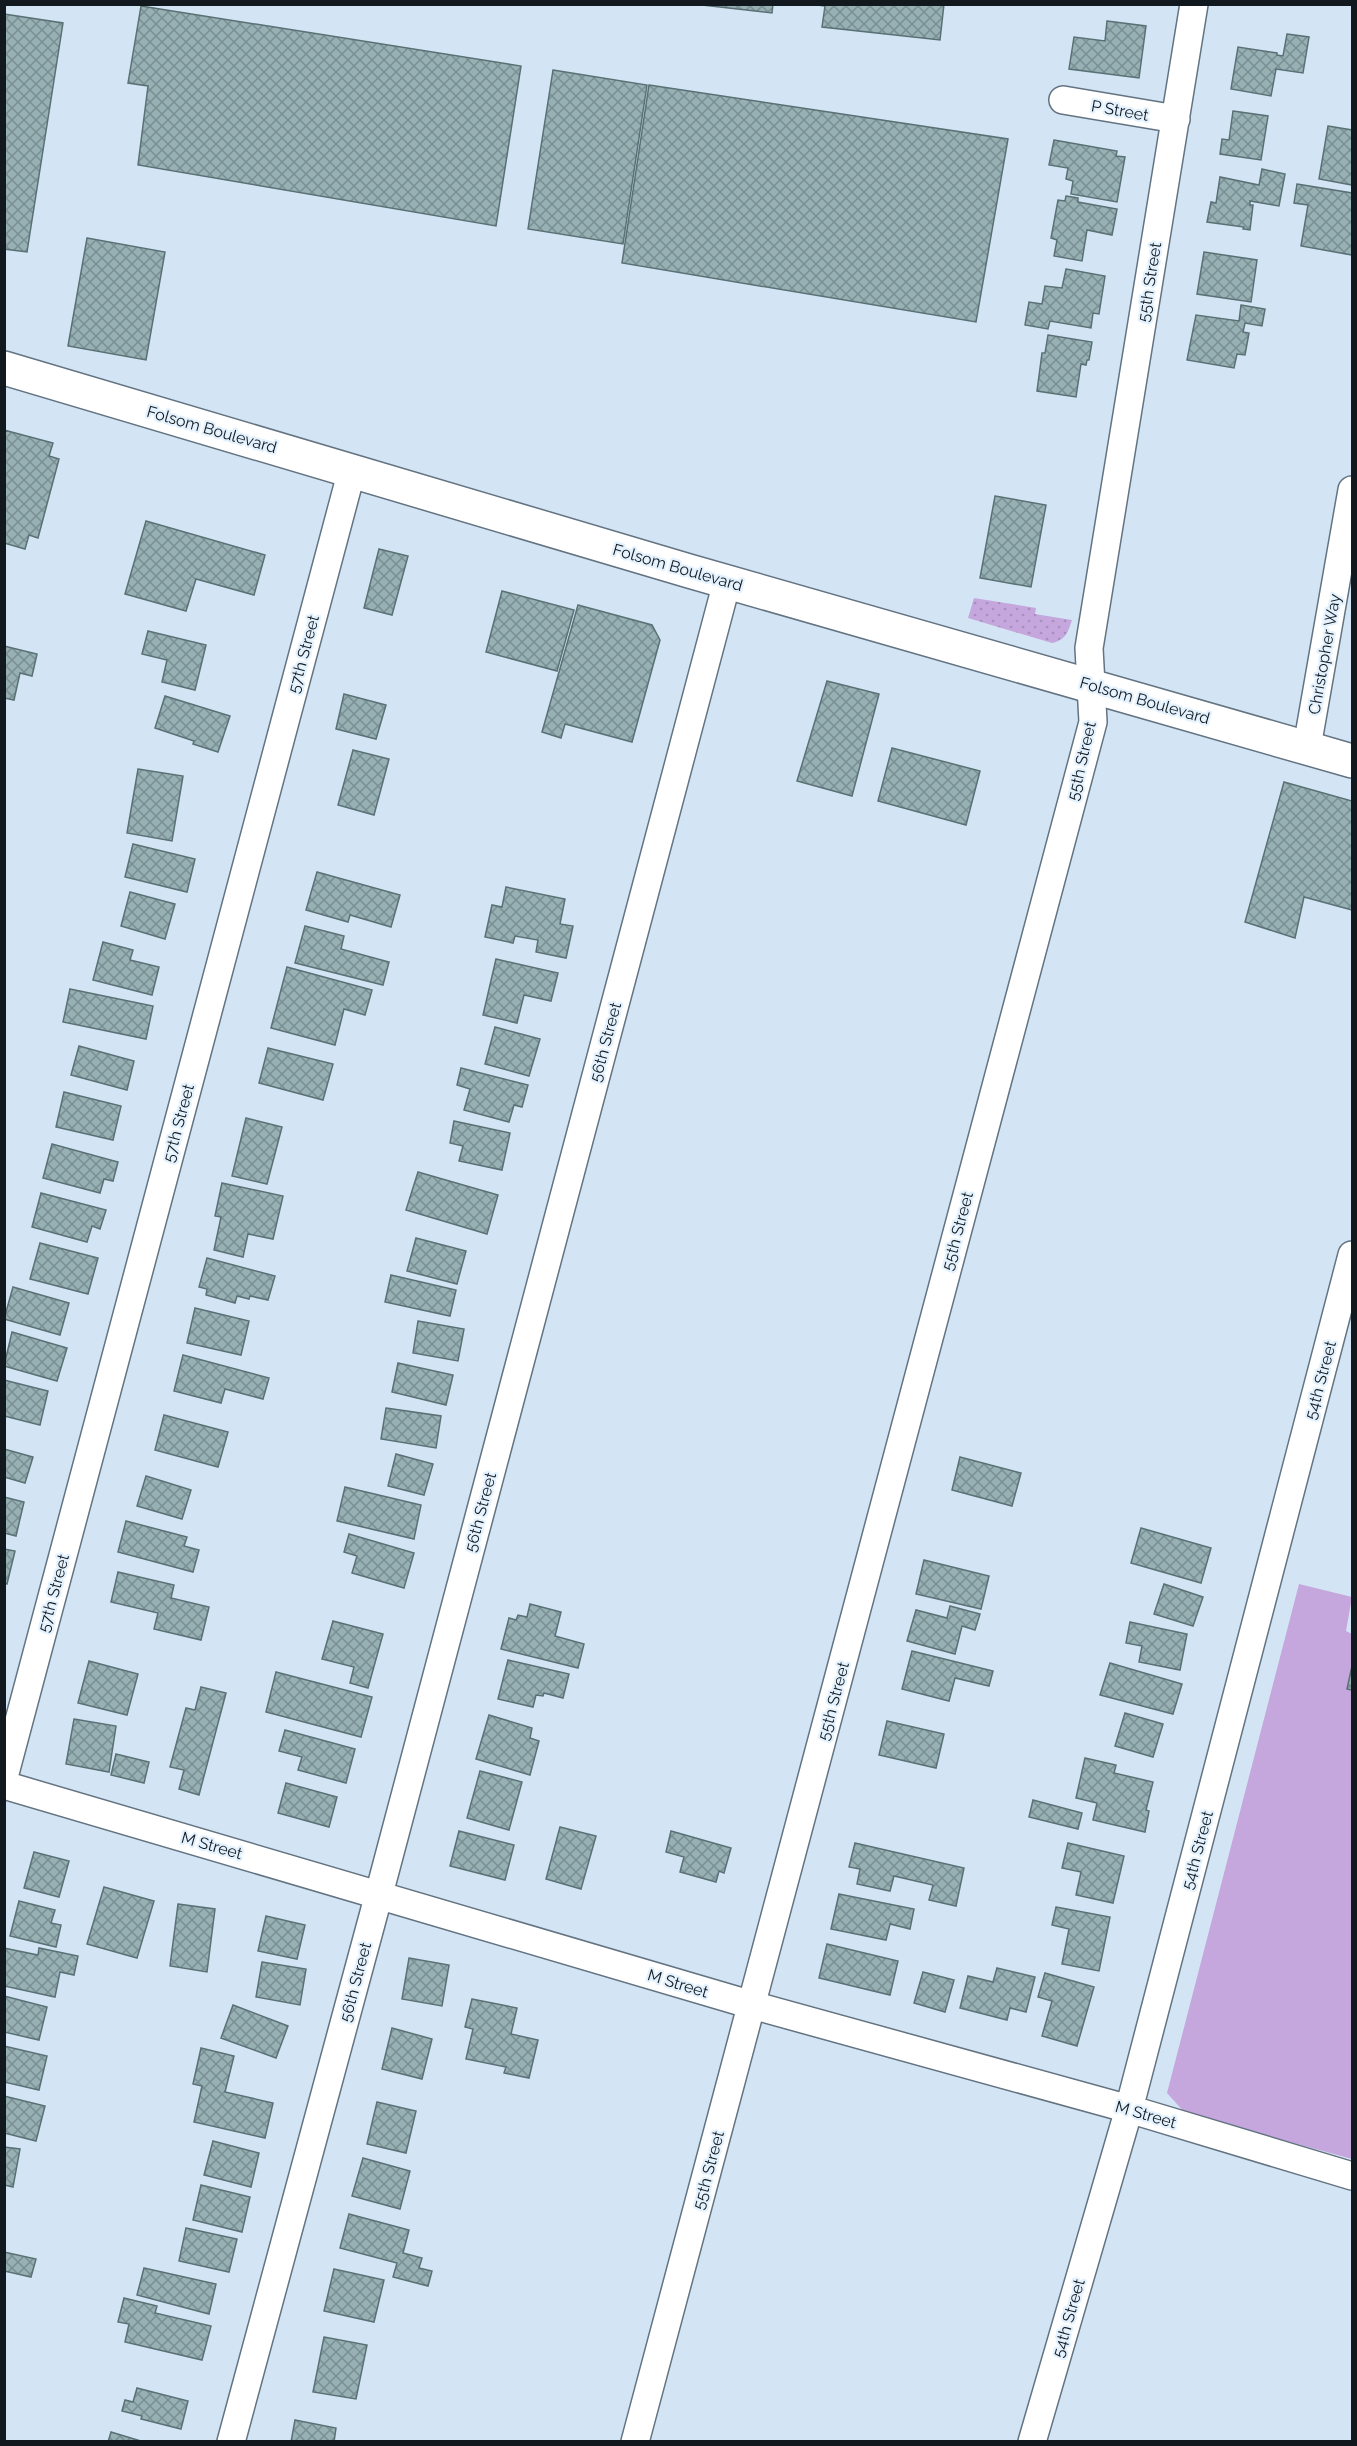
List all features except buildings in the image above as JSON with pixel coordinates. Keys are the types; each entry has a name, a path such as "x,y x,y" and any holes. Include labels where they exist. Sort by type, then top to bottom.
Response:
{"main road":[{"name":"Folsom Boulevard","path":"4,368 957,649 1091,684 1353,760"}],"street":[{"name":"55th Street","path":"635,2442 1093,722 1089,648 1194,4"},
{"name":"P Street","path":"1064,100 1176,119"},
{"name":"57th Street","path":"4,1777 351,470"},
{"name":"Christopher Way","path":"1307,747 1353,490"},
{"name":"56th Street","path":"231,2442 379,1894 727,582"},
{"name":"54th Street","path":"1032,2442 1129,2109 1353,1255"},
{"name":"M Street","path":"4,1785 752,2005 1129,2109 1353,2176"}],"shaded area":[{"path":"974,598 1036,608 1035,614 1072,620 1063,638 1052,643 968,618"},
{"path":"1299,1584 1352,1597 1346,1631 1352,1634 1352,1666 1347,1689 1352,1690 1352,2159 1185,2113 1167,2093"}]}
